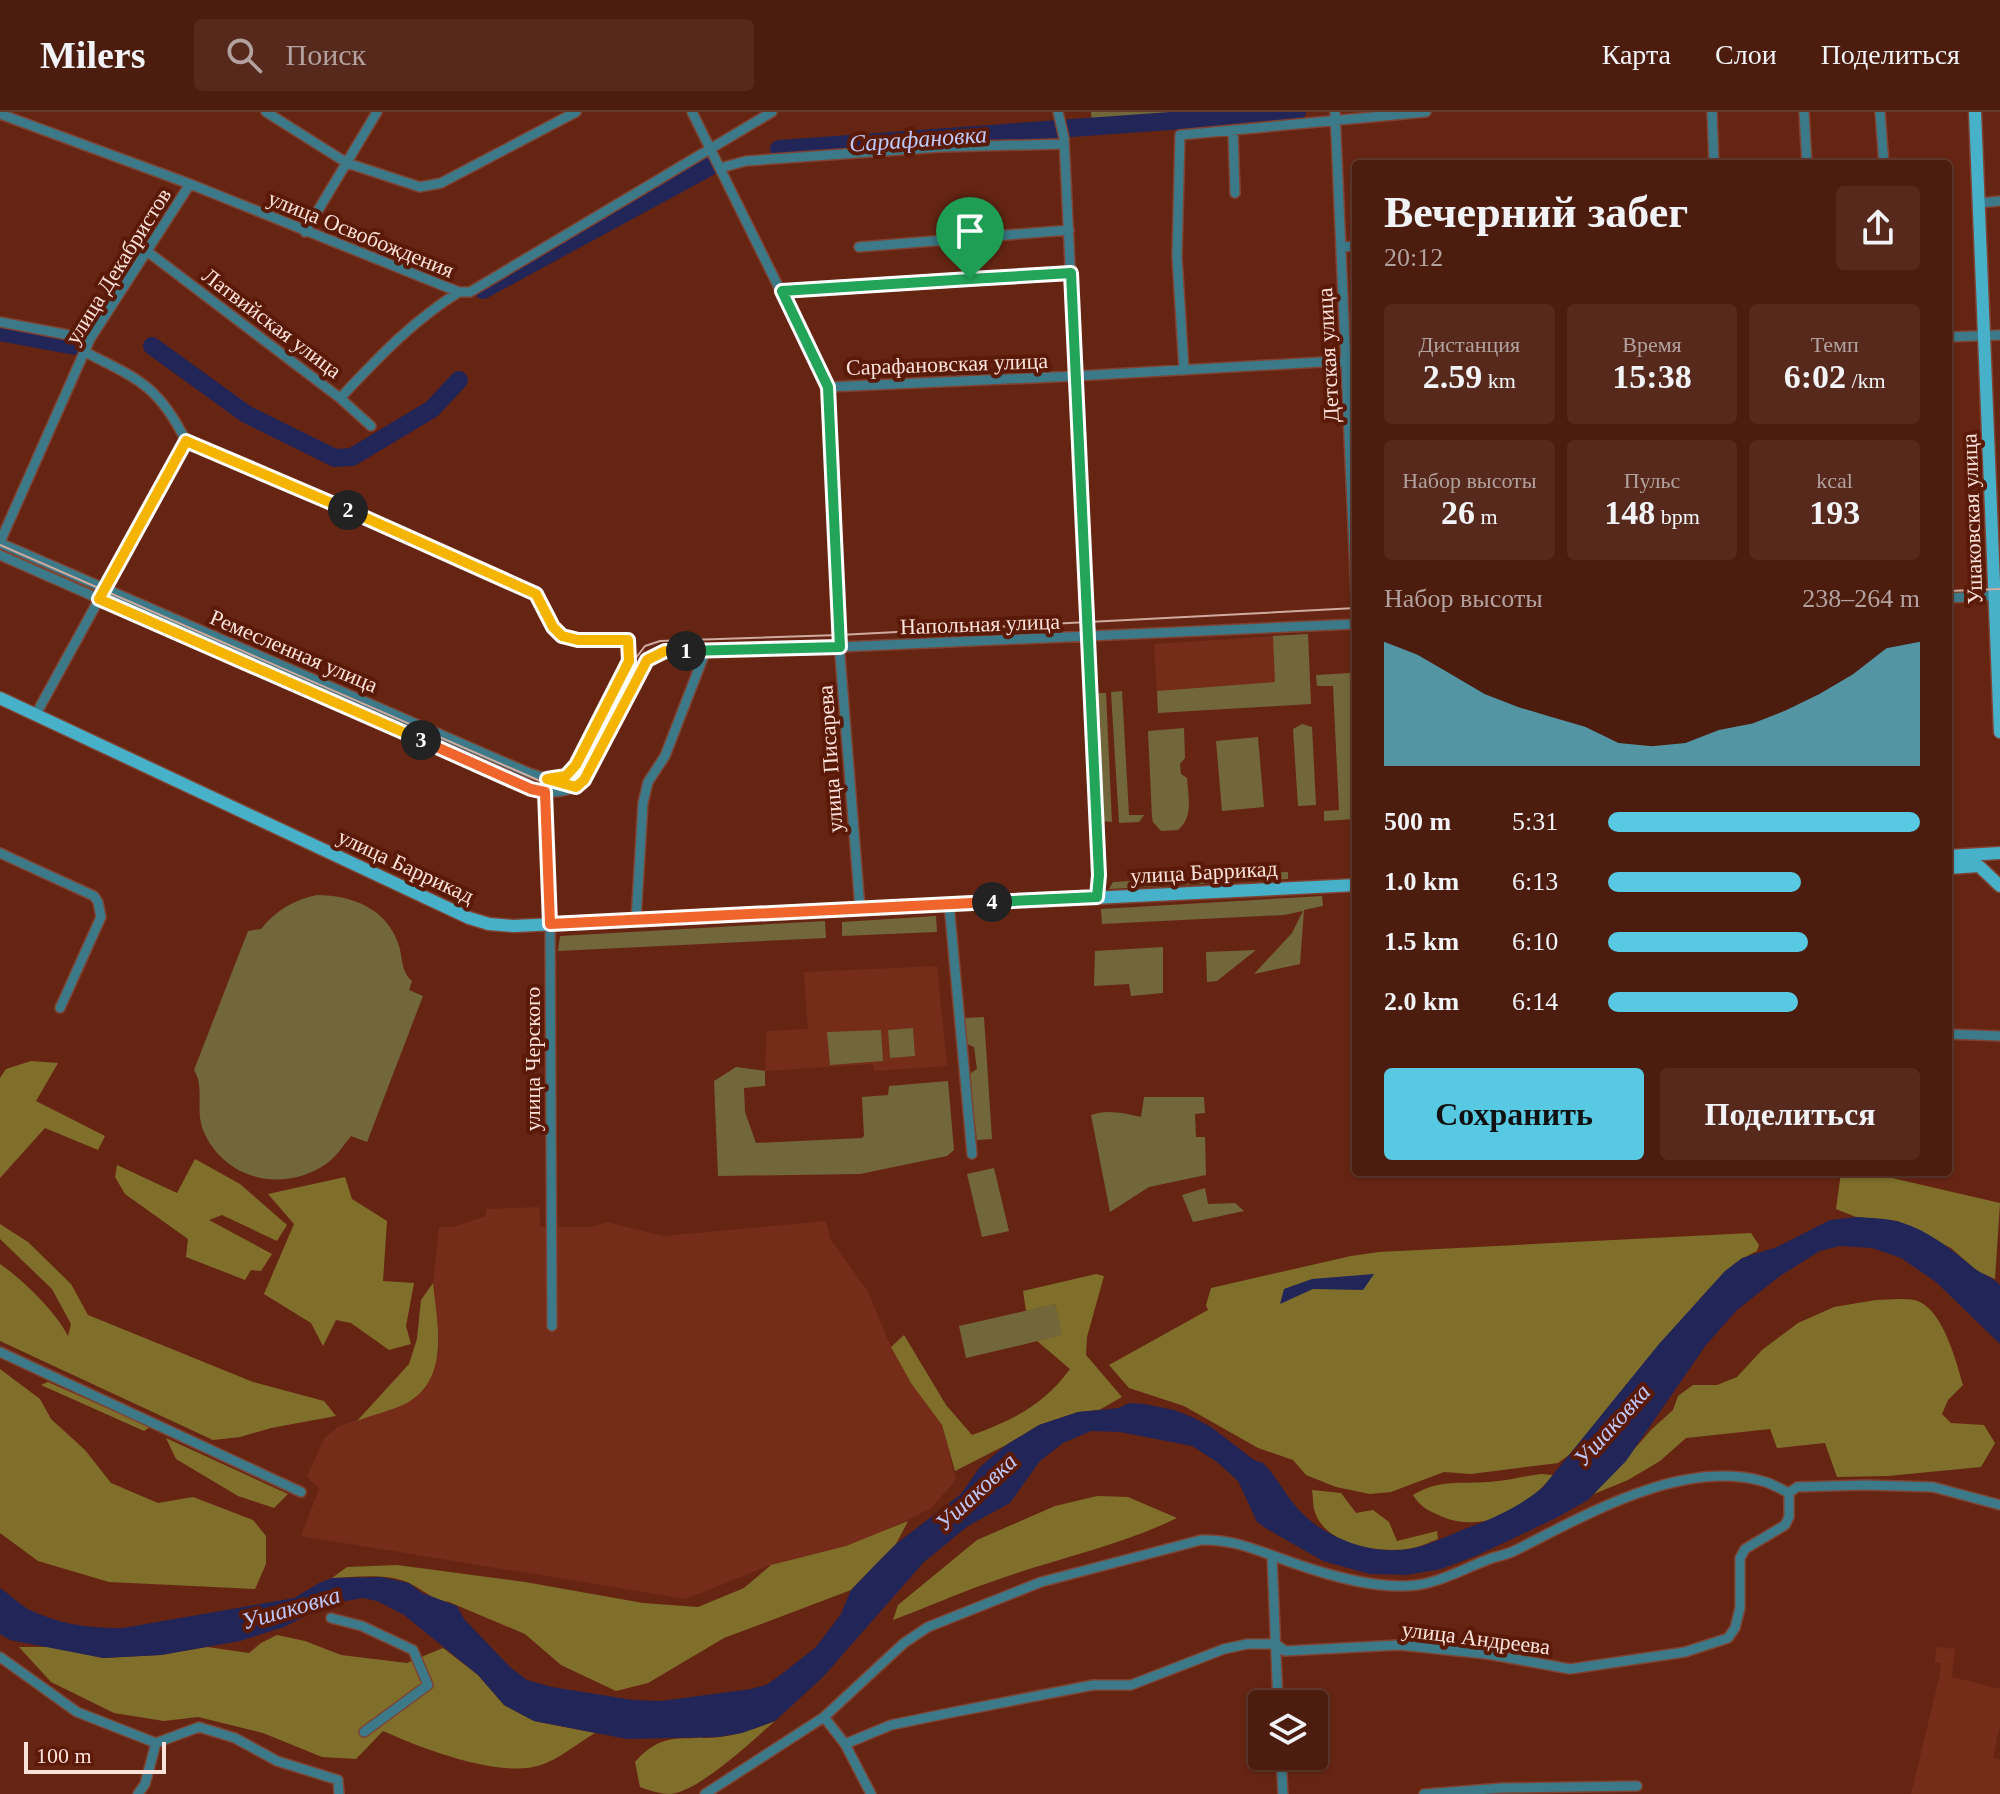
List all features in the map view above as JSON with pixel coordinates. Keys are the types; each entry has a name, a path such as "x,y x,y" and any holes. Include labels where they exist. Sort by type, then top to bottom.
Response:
{"main road":[{"name":"Ушаковская улица","path":"1975,112 1997,596 2000,732"},
{"name":"улица Баррикад","path":"0,698 469,918 489,924 550,924 1352,885"},
{"path":"1952,856 2000,853"},
{"path":"1952,868 1979,866 2000,886"}],"street":[{"path":"266,112 347,163 420,187 441,183 576,112"},
{"path":"305,232 377,112"},
{"name":"улица Писарева","path":"692,112 828,387 840,647 860,908"},
{"name":"улица Освобождения","path":"0,114 190,184 459,292 470,292 772,112"},
{"path":"1058,112 1064,141 1069,230 1099,875 1097,897"},
{"path":"1184,370 1177,257 1180,135 1335,116 1426,112"},
{"path":"1712,112 1714,160"},
{"path":"1804,112 1807,160"},
{"path":"1880,112 1884,160"},
{"name":"Детская улица","path":"1335,116 1352,407"},
{"path":"1233,130 1235,193"},
{"path":"720,168 746,161 1064,141"},
{"name":"улица Декабристов","path":"0,542 90,339 190,184"},
{"path":"1980,203 2000,201"},
{"path":"859,247 1069,230"},
{"path":"1341,247 1352,246"},
{"name":"Латвийская улица","path":"148,252 340,398 371,426"},
{"path":"782,291 1071,273"},
{"path":"340,398 402,333 459,292"},
{"path":"0,322 90,339"},
{"path":"1952,337 2000,335"},
{"path":"85,352 156,392 186,441 410,536 536,594 553,627 562,636 578,640 628,640 629,661 576,765 566,776 547,779"},
{"name":"Сарафановская улица","path":"828,387 1351,360"},
{"path":"36,714 186,441"},
{"name":"Ремесленная улица","path":"0,542 547,779 576,787"},
{"name":"Ремесленная улица","path":"0,555 531,789 545,792 567,791 576,787"},
{"path":"1952,598 1997,596"},
{"name":"Напольная улица","path":"576,787 589,771 647,660 665,651 840,647 1352,624"},
{"path":"636,920 643,803 648,782 665,756 706,650"},
{"name":"улица Черского","path":"547,779 552,1326"},
{"path":"0,853 94,896 98,902 101,917 60,1008"},
{"path":"949,904 972,1154"},
{"path":"1952,1034 2000,1036"},
{"path":"0,1352 301,1492"},
{"name":"улица Андреева","path":"705,1794 824,1717 916,1634 1041,1582 1201,1540 1223,1539 1305,1567 1377,1584 1405,1587 1429,1583 1513,1552 1597,1511 1694,1477 1764,1481 1789,1493 1789,1517 1785,1525 1745,1549 1740,1558 1740,1608 1735,1628 1728,1638 1685,1652 1570,1669 1436,1647 1399,1645 1285,1651 1276,1644 1247,1644 1224,1649 1131,1685 1093,1685 891,1725 845,1744"},
{"path":"1789,1493 1797,1487 1933,1487 2000,1505"},
{"path":"1272,1556 1278,1690"},
{"path":"331,1618 362,1626 413,1650 428,1685 364,1732"},
{"path":"0,1657 77,1712 156,1743 199,1727 235,1738 277,1761 338,1780 339,1794"},
{"path":"824,1717 845,1744 871,1794"},
{"path":"138,1794 145,1784 156,1743"},
{"path":"1282,1770 1283,1794"},
{"path":"1424,1794 1502,1788 1584,1790 1637,1786"}],"shaded area":[{"path":"1091,112 1251,112 1092,126"},
{"path":"1308,634 1311,704 1158,713 1154,644"},
{"path":"1308,634 1311,704 1158,713 1157,691 1275,682 1273,636"},
{"path":"1351,673 1352,819 1324,821 1324,811 1339,810 1333,686 1317,686 1316,675"},
{"path":"1122,691 1129,815 1144,815 1139,822 1119,823 1111,692"},
{"path":"1096,693 1106,693 1112,822 1102,821 1099,817"},
{"path":"1302,724 1312,727 1316,805 1298,806 1293,729"},
{"path":"1184,728 1185,758 1180,764 1181,774 1187,778 1188,812 1178,830 1161,831 1152,817 1148,731"},
{"path":"1258,737 1264,807 1222,811 1216,741"},
{"path":"1288,872 1288,879 1109,889 1113,882"},
{"path":"317,895 355,901 386,922 394,933 404,969 412,981 409,990 423,996 367,1142 351,1136 330,1161 309,1173 291,1178 256,1177 224,1160 212,1147 201,1122 199,1084 194,1070 248,931 261,929 286,907"},
{"path":"1322,896 1323,906 1304,910 1300,964 1254,974 1292,933 1303,911 1284,915 1102,924 1101,909"},
{"path":"936,916 937,932 842,936 842,922"},
{"path":"825,921 826,938 558,951 560,936"},
{"path":"1163,947 1163,993 1131,996 1129,984 1094,986 1095,951"},
{"path":"1256,950 1217,981 1207,982 1206,952"},
{"path":"937,966 947,1066 874,1071 873,1064 765,1071 767,1031 808,1029 804,972"},
{"path":"984,1017 992,1139 977,1140 968,1075 977,1069 974,1047 967,1044 965,1018"},
{"path":"913,1028 915,1056 890,1058 888,1030"},
{"path":"881,1030 883,1061 830,1065 827,1032"},
{"path":"31,1061 58,1063 36,1101 105,1136 98,1150 45,1128 0,1178 0,1078 6,1069"},
{"path":"736,1067 765,1071 765,1086 744,1088 745,1112 756,1143 862,1138 862,1097 888,1095 889,1086 948,1081 954,1150 947,1156 860,1174 718,1176 714,1081"},
{"path":"1144,1097 1204,1097 1205,1113 1195,1114 1196,1137 1205,1137 1206,1175 1149,1187 1110,1212 1091,1115 1109,1112 1141,1117"},
{"path":"195,1159 240,1184 287,1225 277,1241 222,1215 209,1220 272,1254 261,1271 251,1270 245,1280 186,1257 188,1239 125,1194 115,1177 117,1165 177,1193"},
{"path":"994,1168 1009,1231 982,1237 967,1174"},
{"path":"1840,1176 1883,1176 2000,1203 1995,1279 1977,1271 1951,1248 1897,1221 1856,1217 1836,1209"},
{"path":"345,1177 352,1199 387,1221 383,1281 414,1283 406,1326 411,1344 389,1350 351,1323 336,1320 323,1346 311,1323 264,1294 294,1224 268,1194"},
{"path":"1205,1188 1208,1204 1235,1203 1244,1211 1193,1222 1182,1195"},
{"path":"539,1207 541,1227 591,1227 607,1222 664,1236 826,1221 830,1239 867,1290 891,1347 911,1383 942,1425 956,1480 931,1508 879,1534 846,1546 771,1565 686,1599 301,1536 319,1489 307,1476 324,1439 339,1426 405,1404 438,1356 433,1283 439,1227 453,1227 486,1216 486,1209"},
{"path":"0,1224 28,1242 71,1284 88,1315 253,1382 324,1401 336,1416 213,1440 0,1341 0,1264 38,1297 68,1336 71,1324 52,1289 0,1239"},
{"path":"1751,1233 1759,1245 1757,1251 1737,1263 1711,1286 1573,1452 1558,1463 1471,1474 1444,1472 1391,1492 1370,1494 1336,1487 1306,1475 1293,1460 1258,1448 1184,1406 1129,1388 1109,1365 1208,1310 1206,1305 1211,1288 1351,1256"},
{"path":"1096,1274 1104,1276 1087,1337 1086,1355 1122,1397 1099,1410 1078,1412 1039,1425 955,1471 942,1425 911,1383 891,1347 904,1335 946,1405 972,1435 1027,1410 1060,1382 1070,1369 1037,1341 1062,1335 1055,1304 1026,1311 1023,1291"},
{"path":"433,1283 438,1350 429,1381 420,1394 405,1404 357,1421 409,1364 417,1339 421,1300"},
{"path":"1876,1300 1915,1300 1936,1317 1948,1339 1963,1385 1948,1400 1942,1414 1951,1423 1984,1425 1995,1443 1981,1467 1888,1476 1837,1477 1825,1443 1777,1448 1770,1429 1686,1438 1660,1461 1628,1480 1594,1494 1673,1410 1678,1396 1693,1385 1717,1385 1737,1377 1762,1350 1798,1323 1834,1307"},
{"path":"1055,1304 1063,1335 966,1358 959,1326"},
{"path":"0,1369 40,1399 51,1419 85,1450 111,1483 158,1503 193,1497 253,1520 266,1536 266,1564 255,1589 109,1582 38,1561 0,1533"},
{"path":"48,1382 150,1427 144,1431 41,1385"},
{"path":"166,1438 288,1494 274,1508 238,1496 176,1459"},
{"path":"1553,1475 1531,1498 1504,1515 1489,1520 1458,1521 1443,1517 1426,1509 1413,1495 1441,1484 1496,1481"},
{"path":"1312,1490 1341,1493 1356,1513 1373,1510 1389,1522 1397,1541 1437,1531 1438,1539 1415,1548 1381,1550 1339,1539 1319,1521"},
{"path":"1097,1496 1128,1497 1177,1518 1109,1545 979,1586 893,1620 898,1605 977,1540 1055,1506"},
{"path":"908,1521 896,1544 851,1590 724,1638 648,1683 616,1691 561,1665 525,1634 438,1599 409,1583 381,1577 332,1578 347,1567 397,1565 525,1582 643,1603 698,1607 744,1588 771,1565 846,1546"},
{"path":"277,1635 305,1641 341,1655 407,1663 443,1648 478,1675 504,1705 534,1721 595,1733 548,1762 524,1768 504,1768 461,1760 383,1731 356,1759 322,1757 263,1733 198,1717 164,1721 114,1713 51,1682 19,1647 52,1647 103,1658 161,1655 207,1647 249,1653"},
{"path":"1936,1647 1955,1649 1952,1677 2000,1689 2000,1724 1993,1758 2000,1760 2000,1794 1911,1794 1939,1678 1941,1663 1935,1662"},
{"path":"775,1721 726,1764 683,1791 667,1794 640,1787 635,1762 655,1745 675,1739 728,1736"}],"water":[{"name":"Ушаковка","path":"1856,1217 1895,1221 1921,1230 1997,1282 2000,1285 2000,1344 1936,1282 1901,1258 1872,1248 1840,1246 1820,1251 1780,1276 1737,1310 1706,1345 1626,1461 1588,1500 1478,1555 1441,1569 1407,1575 1370,1574 1323,1561 1267,1529 1257,1522 1238,1481 1217,1462 1192,1446 1120,1432 1091,1431 1063,1443 1040,1461 1010,1503 968,1526 924,1562 823,1677 775,1721 742,1733 718,1737 627,1739 534,1721 504,1705 478,1675 404,1615 377,1601 363,1598 329,1604 284,1627 240,1641 161,1655 103,1658 10,1640 0,1634 0,1588 27,1608 52,1619 99,1628 123,1628 294,1598 332,1578 381,1577 409,1583 422,1593 457,1606 464,1619 511,1668 527,1680 633,1700 661,1701 751,1689 766,1685 816,1647 841,1614 851,1590 896,1544 961,1494 980,1467 1006,1445 1039,1425 1078,1412 1119,1408 1129,1403 1174,1410 1211,1427 1254,1460 1263,1463 1299,1510 1315,1525 1340,1539 1382,1550 1416,1548 1494,1517 1543,1487 1659,1344 1725,1271 1742,1258 1777,1247 1830,1220"},
{"path":"1374,1274 1363,1290 1313,1289 1280,1304 1284,1289 1312,1279"}],"waterway":[{"name":"Сарафановка","path":"779,149 1297,112"},
{"name":"Сарафановка","path":"483,290 711,166"},
{"name":"Сарафановка","path":"0,332 75,346"},
{"name":"Сарафановка","path":"152,346 246,414 335,458 352,457 432,409 459,380"}],"tram line":[{"path":"0,545 547,784 564,782 577,774 635,659 645,646 660,641 839,635 1352,608"},
{"path":"1952,591 2000,589"}],"route":[{"path":"1071,273 1093,729 1099,875 1097,897 550,924 545,792 531,789 99,599 186,441 410,536 536,594 553,627 562,636 578,640 628,640 629,661 576,765 566,776 547,779 576,787 584,780 647,660 653,655 665,651 840,647 828,387 782,291 970,279 1071,273"}]}
